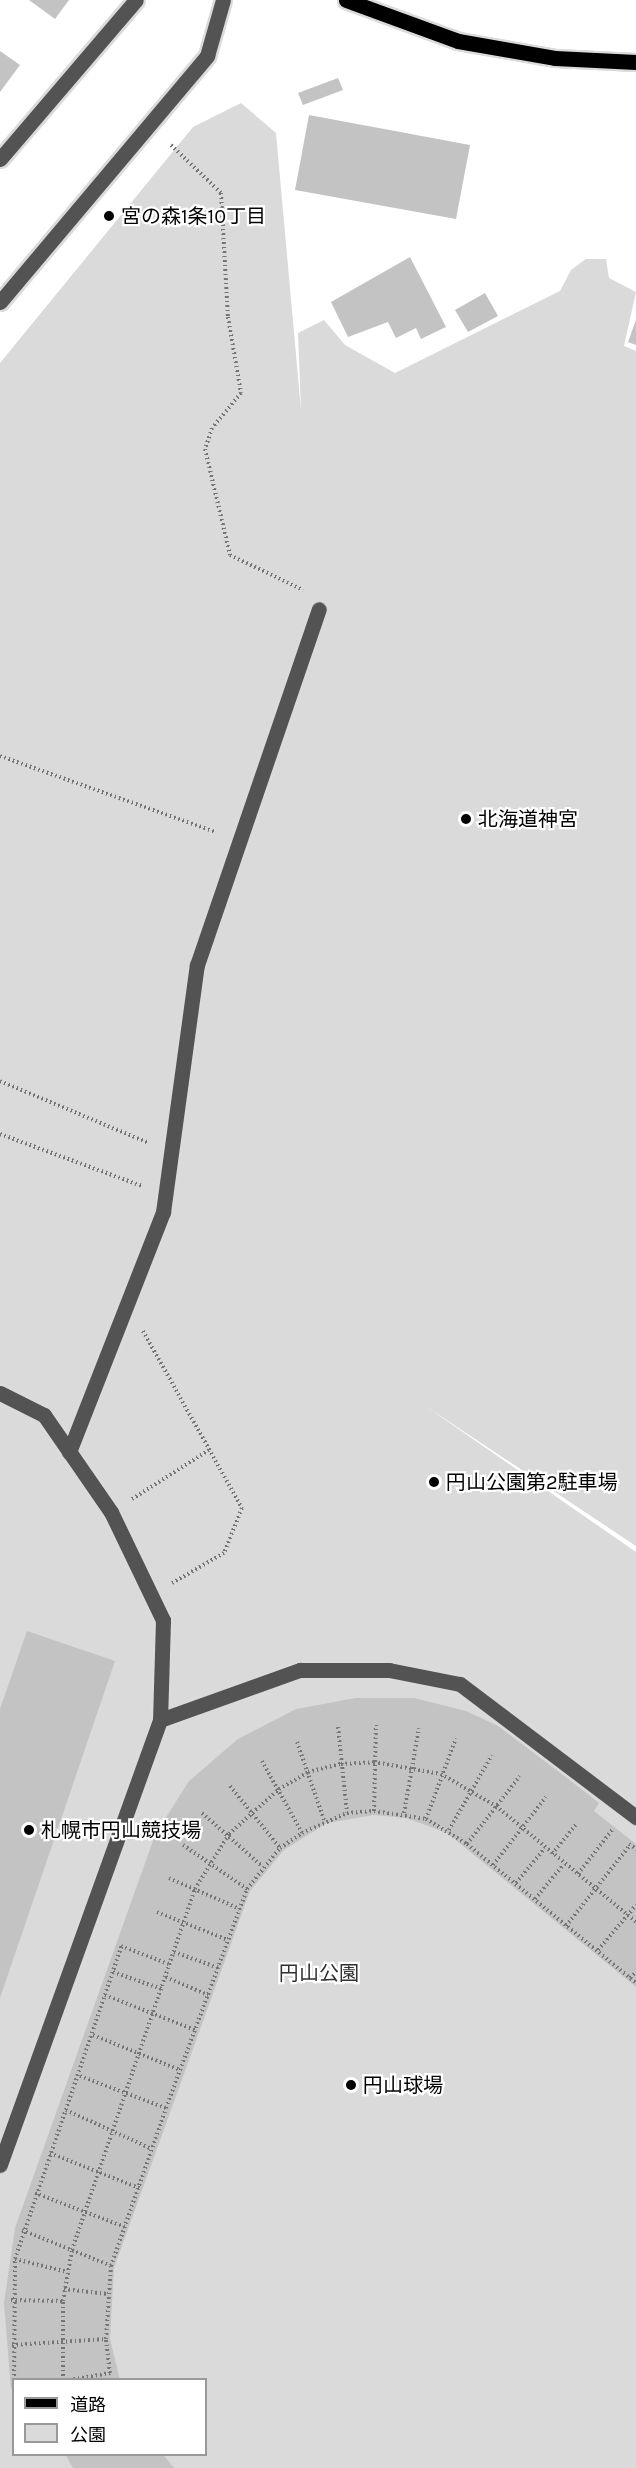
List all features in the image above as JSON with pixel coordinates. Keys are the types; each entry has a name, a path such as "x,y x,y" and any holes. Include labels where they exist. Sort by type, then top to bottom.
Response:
{"main road":[{"path":"346,0 458,41 555,58 636,62"}],"street":[{"path":"0,159 136,0"},
{"path":"0,302 207,56 223,0"},
{"path":"69,1452 128,1303 166,1194 197,965 319,609"},
{"path":"0,1393 44,1415 111,1512 164,1620 160,1720 0,2165"},
{"path":"160,1720 300,1670 399,1672 460,1684 636,1817"}],"path":[{"path":"171,145 221,193 228,317 241,393 212,428 205,449 230,555 303,590 319,609"},
{"path":"0,756 240,840"},
{"path":"0,1081 171,1152"},
{"path":"0,1134 166,1194"},
{"path":"128,1303 242,1508 224,1553 151,1596"},
{"path":"111,1512 210,1450"},
{"path":"374,1811 376,1725"},
{"path":"338,1727 346,1814"},
{"path":"404,1813 418,1728"},
{"path":"426,1819 456,1738"},
{"path":"297,1742 324,1820"},
{"path":"449,1830 471,1787 492,1755"},
{"path":"262,1761 302,1833"},
{"path":"63,2378 61,2342 63,2301 72,2250 141,2054 195,1889 210,1860 229,1834 279,1789 308,1772 341,1764 375,1762 441,1774 471,1787 636,1922"},
{"path":"467,1844 520,1776"},
{"path":"230,1786 280,1848"},
{"path":"493,1866 546,1797"},
{"path":"76,2378 110,2373 106,2339 111,2266 166,2108 247,1889 280,1848 324,1820 346,1814 374,1811 404,1813 426,1819 449,1830 467,1844 636,1983"},
{"path":"202,1813 229,1834 263,1867"},
{"path":"552,1854 578,1823"},
{"path":"578,1874 612,1830"},
{"path":"183,1845 210,1860 247,1889"},
{"path":"566,1926 598,1890 630,1845"},
{"path":"516,1883 545,1848"},
{"path":"535,1899 564,1864"},
{"path":"169,1878 240,1909"},
{"path":"598,1950 636,1905"},
{"path":"157,1912 228,1940"},
{"path":"14,2378 11,2300 15,2259 22,2230 80,2076 122,1945 169,1964"},
{"path":"174,1952 219,1968"},
{"path":"113,1972 162,1989"},
{"path":"630,1978 636,1972"},
{"path":"166,1977 208,1995"},
{"path":"105,1995 195,2030"},
{"path":"93,2035 180,2070"},
{"path":"80,2076 126,2096 166,2108"},
{"path":"66,2110 152,2149"},
{"path":"50,2153 139,2188"},
{"path":"35,2193 125,2227"},
{"path":"22,2230 111,2266"},
{"path":"15,2259 67,2272"},
{"path":"64,2289 108,2294"},
{"path":"11,2300 63,2301"},
{"path":"12,2345 106,2339"}],"green space":[{"name":"円山公園","path":"241,103 276,133 301,410 298,333 324,320 345,345 395,373 560,291 571,270 586,259 606,259 609,278 636,292 624,346 636,351 636,1546 424,1405 636,1552 636,2468 0,2468 0,363 193,127"}],"building":[{"path":"29,0 69,0 55,19"},
{"path":"0,51 20,65 0,92"},
{"path":"338,78 343,90 303,105 298,93"},
{"path":"309,115 470,145 456,219 295,190"},
{"path":"410,257 446,327 421,339 416,328 396,338 388,322 348,337 331,302"},
{"path":"485,293 498,316 468,332 455,310"},
{"path":"636,320 636,345 628,342"},
{"name":"札幌市円山競技場","path":"27,1631 115,1661 0,1998 0,1709"},
{"path":"356,1698 414,1698 466,1711 513,1733 599,1803 594,1811 636,1844 636,1987 447,1833 406,1818 374,1815 327,1823 284,1850 250,1891 114,2268 110,2339 120,2378 12,2378 11,2390 4,2303 15,2228 155,1835 189,1781 238,1739 296,1709"},
{"path":"66,2456 165,2456 174,2468 73,2468"}],"place":[{"name":"宮の森1条10丁目","path":"109,216"},
{"name":"北海道神宮","path":"466,819"},
{"name":"円山公園第2駐車場","path":"434,1482"},
{"name":"札幌市円山競技場","path":"29,1830"},
{"name":"円山球場","path":"351,2085"}]}
